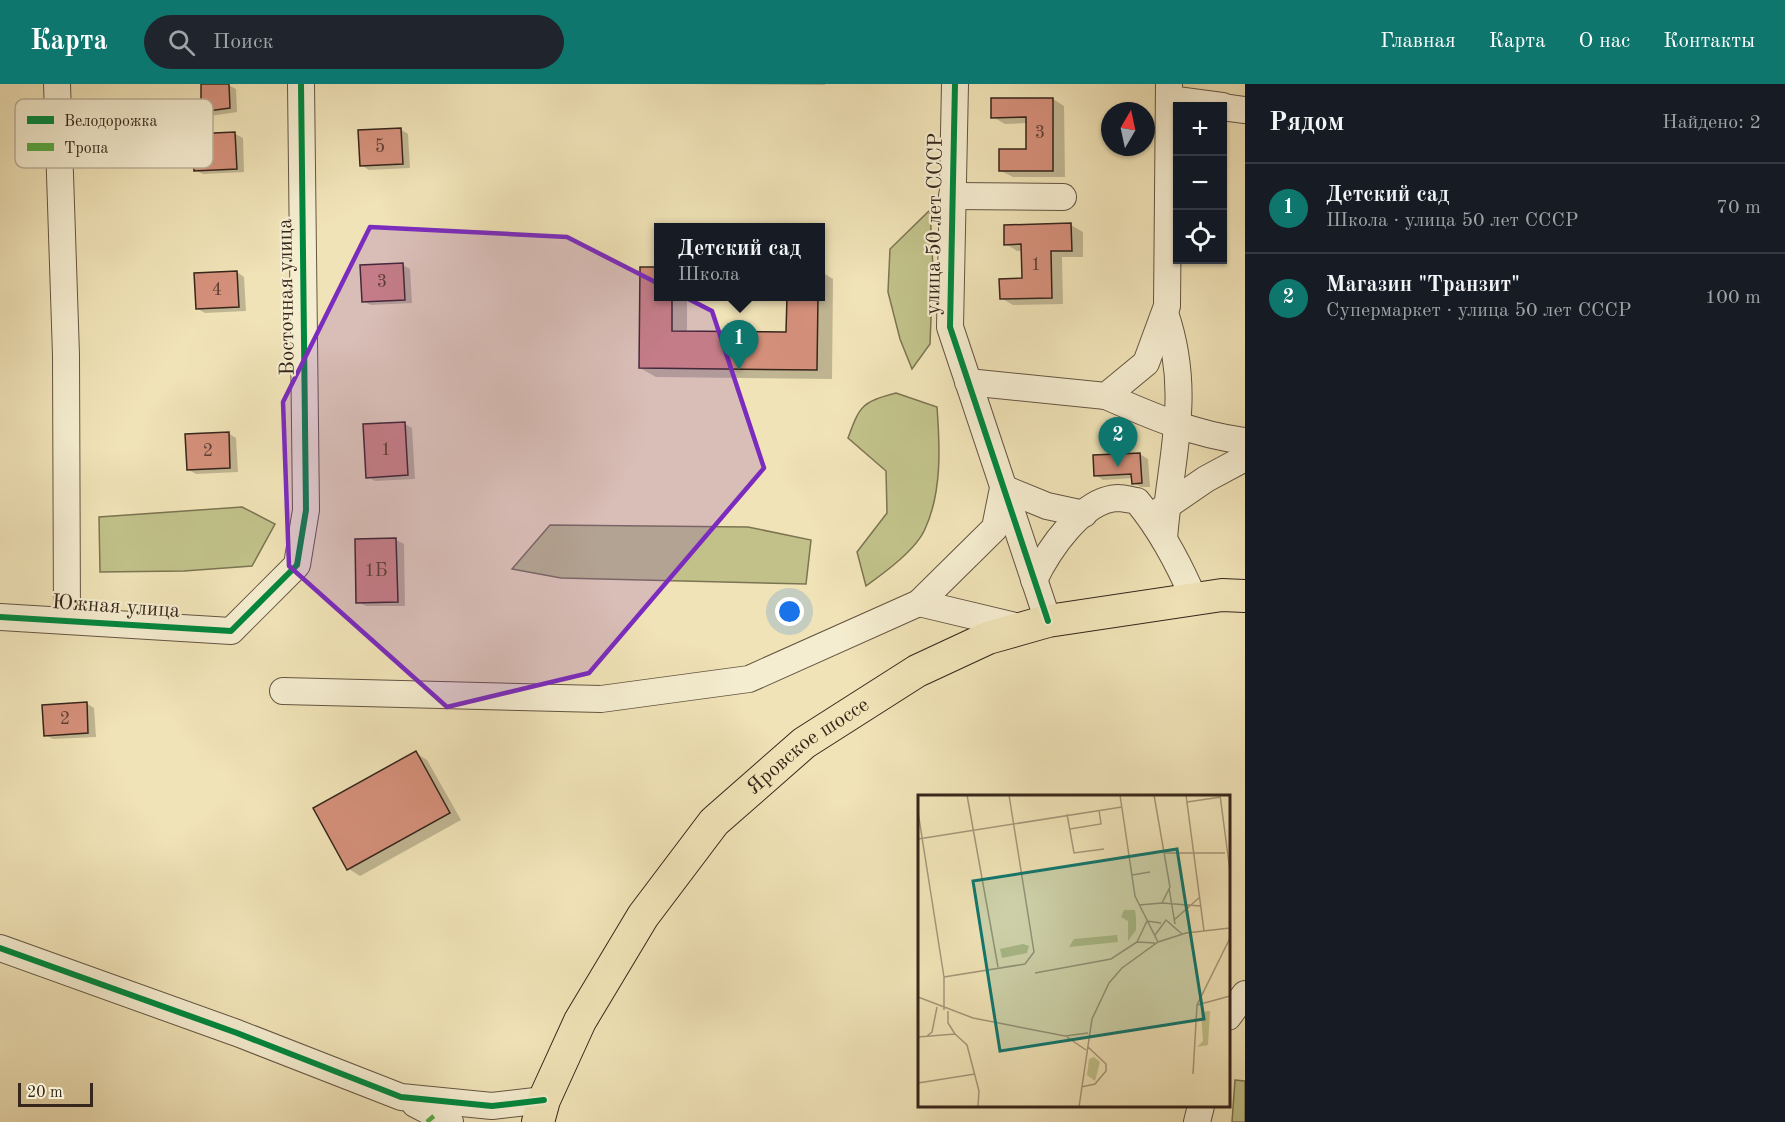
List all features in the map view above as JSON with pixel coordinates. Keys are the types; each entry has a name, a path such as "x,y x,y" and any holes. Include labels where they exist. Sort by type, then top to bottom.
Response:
{"main road":[{"name":"Яровское шоссе","path":"541,1111 580,1021 638,926 714,822 804,742 916,671 988,638 1036,625 1194,599 1222,595 1245,596"}],"street":[{"path":"57,84 57,99"},
{"name":"Восточная улица","path":"231,630 297,566 306,510 301,84"},
{"name":"улица 50 лет СССР","path":"955,84 950,327 1034,580 1036,625"},
{"path":"1106,396 1146,363 1167,306 1169,91 1205,102"},
{"path":"1227,108 1245,110"},
{"path":"60,168 66,355 68,620"},
{"path":"952,196 1063,197"},
{"path":"1165,313 1175,342 1180,377 1178,426 1159,511 1164,539 1194,599"},
{"path":"968,381 1106,396 1178,426 1223,439 1245,441"},
{"path":"1159,511 1206,479 1245,458"},
{"path":"283,691 601,699 749,679 919,603 994,528 999,476 1047,506 1084,514"},
{"path":"1034,580 1048,552 1084,514 1102,502 1117,498 1137,501 1159,511"},
{"path":"919,603 1036,625"},
{"name":"Южная улица","path":"0,617 231,630"},
{"path":"0,948 237,1033 401,1097 450,1122"},
{"path":"1230,1014 1245,994"},
{"path":"1230,1031 1245,1028"},
{"path":"401,1097 541,1111"},
{"path":"1197,1122 1201,1107"}],"highlighted area":[{"path":"370,227 567,237 712,311 764,468 589,673 447,707 289,566 283,402"}],"green space":[{"path":"930,210 933,268 930,344 912,369 900,339 888,292 890,249"},
{"path":"896,393 937,407 939,453 937,485 931,515 921,537 899,560 866,586 857,552 887,513 886,471 848,438 864,406 876,399"},
{"path":"242,507 275,524 252,566 184,571 100,572 99,517"},
{"path":"550,525 748,527 811,540 806,584 561,578 512,569"},
{"path":"1235,1080 1245,1081 1245,1122 1232,1122"}],"building":[{"path":"201,84 229,84 230,108 213,110 213,99 201,99"},
{"path":"991,98 1053,98 1053,171 999,171 999,149 1026,149 1026,117 991,118"},
{"path":"401,128 403,164 360,166 358,130"},
{"path":"235,132 237,169 194,171 194,168 213,168 213,133"},
{"path":"1071,223 1072,251 1051,251 1052,298 1000,299 999,279 1022,278 1021,244 1004,245 1004,225"},
{"path":"403,263 405,300 362,302 360,265"},
{"path":"640,267 654,267 654,301 672,301 672,331 786,332 787,301 818,301 817,370 639,368"},
{"path":"237,271 239,307 196,309 194,273"},
{"path":"405,422 408,475 366,478 363,424"},
{"path":"229,432 230,468 187,470 185,434"},
{"path":"1140,453 1142,483 1132,484 1131,474 1094,476 1093,455"},
{"path":"396,538 398,602 356,603 355,539"},
{"path":"87,702 88,733 44,736 42,705"},
{"path":"416,751 450,813 347,870 313,808"}],"marked path":[{"path":"427,1122 436,1114"}],"cycle path":[{"path":"0,617 231,631 297,565 306,510 301,84"},
{"path":"955,84 950,327 1048,621"},
{"path":"0,948 237,1033 401,1097 492,1106 544,1100"}],"place":[{"name":"Детский сад","path":"739,370"},
{"name":"Магазин \"Транзит\"","path":"1118,467"}]}
